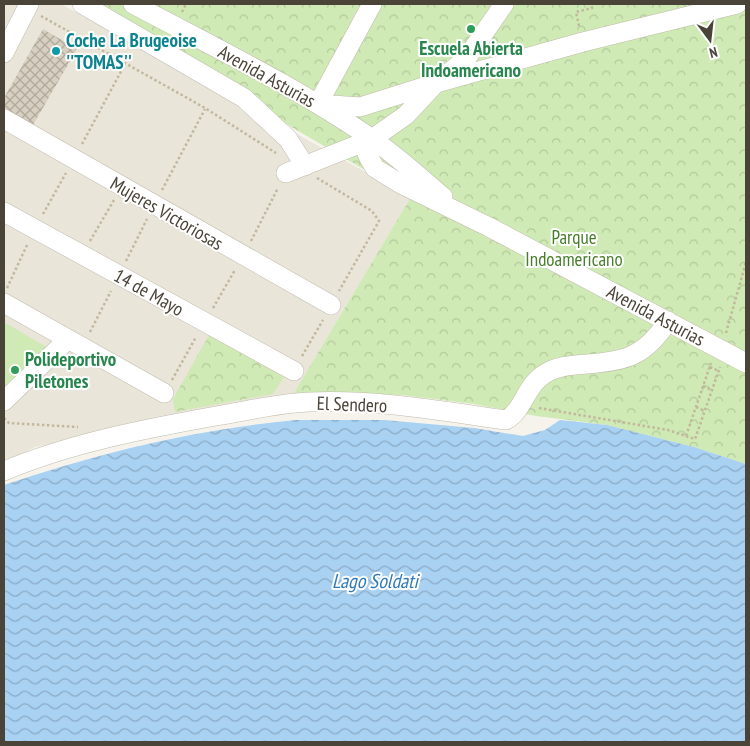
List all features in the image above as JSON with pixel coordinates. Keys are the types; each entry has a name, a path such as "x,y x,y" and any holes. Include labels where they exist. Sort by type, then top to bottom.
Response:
{"street":[{"name":"Avenida Asturias","path":"82,4 244,98 288,139 297,169"},
{"name":"Avenida Asturias","path":"133,4 318,104 372,139 403,162 460,212 746,363"},
{"path":"372,4 318,104 360,107 436,83 583,42 736,4"},
{"path":"297,169 372,139 406,115 436,83 466,58 504,4"},
{"path":"4,53 28,6"},
{"name":"Mujeres Victoriosas","path":"4,119 331,305"},
{"name":"14 de Mayo","path":"4,212 294,371"},
{"path":"4,303 164,393"},
{"name":"El Sendero","path":"4,471 79,445 138,430 275,406 310,402 399,405 506,420 516,412 536,380 552,370 627,358 646,348 661,332 668,321"},
{"path":"4,401 75,343"}],"path":[{"path":"583,42 576,12 592,8 591,4"},
{"path":"28,6 125,64 205,108 297,169 372,210"},
{"path":"74,160 125,64"},
{"path":"75,343 119,276 205,108"},
{"path":"164,393 243,256 297,169"},
{"path":"82,255 121,186"},
{"path":"520,404 668,430 695,439 719,371 721,349 746,262"},
{"path":"686,436 710,367 721,349"},
{"path":"710,367 719,371"},
{"path":"703,386 712,390"},
{"path":"696,406 705,410"},
{"path":"4,418 9,423 78,427"}],"shaded area":[{"path":"4,4 61,4 411,197 294,393 35,447 4,463"}],"green space":[{"name":"Parque Indoamericano","path":"82,4 746,4 746,464 694,447 607,425 536,416 474,404 402,395 294,393 411,197"},
{"name":"Polideportivo Piletones","path":"4,322 48,348 4,391"},
{"path":"209,335 284,377 273,394 175,412 173,399"}],"water":[{"name":"Lago Soldati","path":"296,420 384,420 474,428 523,436 545,430 560,420 607,425 694,447 746,464 746,742 4,742 4,485 39,473 148,444 222,429"}],"building":[{"path":"43,29 77,49 33,125 4,108 4,98"}],"place":[{"name":"Escuela Abierta Indoamericano","path":"471,29"},
{"name":"Coche La Brugeoise ''TOMAS''","path":"56,51"},
{"name":"Polideportivo Piletones","path":"15,370"}]}
